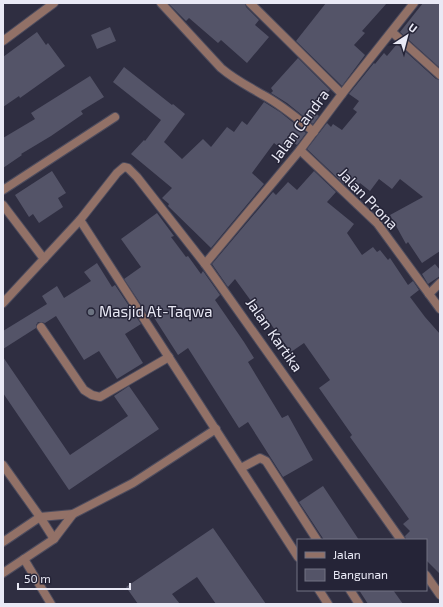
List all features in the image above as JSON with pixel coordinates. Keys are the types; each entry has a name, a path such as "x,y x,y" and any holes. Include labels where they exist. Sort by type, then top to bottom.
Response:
{"street":[{"path":"3,41 54,3"},
{"path":"161,3 231,77 270,99 314,132"},
{"path":"250,3 342,94"},
{"name":"Jalan Candra","path":"205,264 300,150 414,3"},
{"path":"392,32 440,75"},
{"path":"3,190 115,117"},
{"name":"Jalan Prona","path":"300,150 377,223 440,309"},
{"name":"Jalan Kartika","path":"80,220 121,169 124,167 128,168 138,177 205,264 400,539"},
{"path":"3,205 44,259"},
{"path":"3,303 80,220 297,555"},
{"path":"429,294 440,284"},
{"path":"42,328 84,390 95,396 100,397 169,357"},
{"path":"3,542 40,517 73,514 133,483 216,429"},
{"path":"241,468 260,458 266,462 316,539"},
{"path":"3,465 54,538"},
{"path":"3,574 54,538 73,514"},
{"path":"24,559 51,604"},
{"path":"427,576 440,595"},
{"path":"321,591 328,604"},
{"path":"351,591 359,604"}],"building":[{"path":"168,3 245,3 246,7 259,20 255,25 269,37 247,63 221,40 218,43 189,18 186,21"},
{"path":"326,3 387,3 362,31 365,33 354,45 365,55 342,86 296,41"},
{"path":"423,3 440,3 440,68 400,32"},
{"path":"110,27 116,41 97,49 91,35"},
{"path":"37,32 46,45 48,43 65,66 20,98 19,96 3,107 3,57"},
{"path":"397,44 436,79 440,80 440,251 422,263 408,242 406,244 390,215 423,197 400,179 392,189 379,179 370,191 360,183 354,190 345,183 344,184 307,149 327,123 331,127 333,124 342,130 357,112 353,109 359,101 349,94 374,63 375,64 384,53 387,56"},
{"path":"298,58 330,90 312,110 319,116 313,124 287,103 271,93 273,91 271,88"},
{"path":"124,67 185,114 164,142 182,159 203,139 211,147 227,127 234,132 242,121 247,125 264,102 280,112 306,133 297,145 294,143 287,153 274,143 252,173 264,184 211,248 168,206 169,204 162,198 172,188 131,154 144,140 145,141 161,120 113,82"},
{"path":"90,76 104,97 81,111 83,114 21,154 22,155 3,168 3,138 35,119 31,113"},
{"path":"52,171 66,193 58,198 63,207 39,223 33,214 29,217 15,195"},
{"path":"314,171 336,192 327,202 354,224 347,233 362,255 373,247 377,252 380,250 388,260 390,258 408,285 413,281 419,290 410,297 440,334 440,574 427,561 427,539 406,539 405,536 410,531 403,524 409,519 350,437 352,435 319,388 330,380 304,343 291,352 270,323 266,326 251,307 254,305 235,279 228,287 212,264 273,192 276,195 288,182 297,190"},
{"path":"157,213 174,236 171,237 186,257 188,256 201,274 203,271 220,295 215,300 254,358 248,362 282,418 288,415 313,460 283,477 248,422 239,428 188,348 178,355 153,316 150,318 124,279 141,267 121,239"},
{"name":"Masjid At-Taqwa","path":"97,263 112,287 115,285 141,324 125,334 143,363 117,379 99,351 84,360 56,316 45,323 38,322 36,328 3,349 3,331 47,304 42,296 57,286 64,298 91,281 84,272"},
{"path":"435,264 440,270 440,276 428,284 422,274"},
{"path":"3,357 70,455 128,416 114,396 129,386 159,429 69,490 3,393"},
{"path":"323,486 358,539 323,539 299,502"},
{"path":"213,528 266,604 216,604 197,577 172,594 180,604 138,604 126,587"},
{"path":"360,591 394,591 403,604 368,604"}],"place":[{"name":"Masjid At-Taqwa","path":"91,312"}]}
